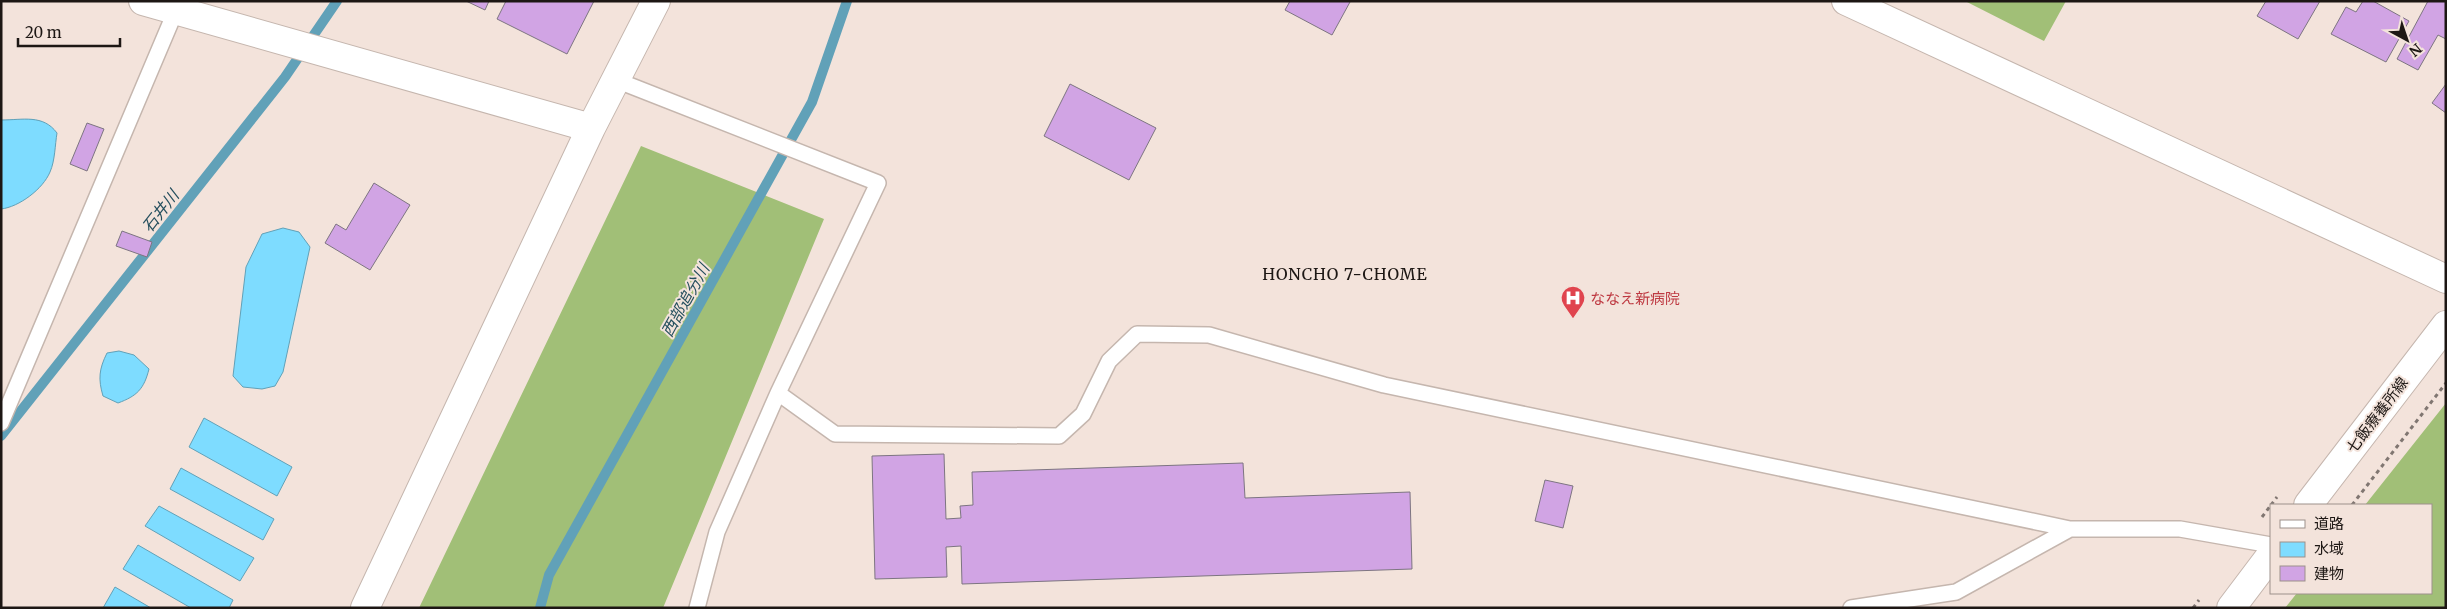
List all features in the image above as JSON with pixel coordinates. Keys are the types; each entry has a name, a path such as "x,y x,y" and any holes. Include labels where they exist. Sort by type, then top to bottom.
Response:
{"street":[{"path":"144,1 591,128"},
{"path":"365,608 591,128 656,1"},
{"path":"1846,1 2446,279"},
{"name":"七飯療養所線","path":"2309,504 2446,325"},
{"path":"2231,608 2270,555"}],"lane":[{"path":"1,423 176,10"},
{"path":"616,80 878,183 778,393 717,532 697,608"},
{"path":"778,393 835,434 1059,436 1083,414 1109,361 1137,334 1210,335 1384,385 2070,529 2180,529 2270,545"},
{"path":"1851,608 1956,592 2070,529"}],"path":[{"path":"2353,504 2446,383"}],"green space":[{"path":"1965,1 2066,1 2044,41"},
{"path":"641,146 824,219 663,608 419,608"},
{"path":"2446,403 2446,608 2285,608 2296,594 2432,594 2432,504 2366,504"}],"water":[{"path":"32,119 45,123 57,133 53,163 42,185 23,201 1,209 1,120"},
{"path":"283,228 299,232 310,247 283,372 275,386 262,389 243,387 233,376 246,267 262,234"},
{"path":"119,351 134,355 149,369 145,382 139,391 130,398 118,403 103,396 100,379 102,364 107,353"},
{"path":"204,418 292,467 277,496 189,447"},
{"path":"181,468 274,519 263,540 170,489"},
{"path":"159,506 254,558 240,581 145,526"},
{"path":"138,545 233,600 229,608 191,608 123,569"},
{"path":"115,587 151,608 103,608"}],"building":[{"path":"466,1 489,1 485,10"},
{"path":"506,1 594,1 567,54 497,19"},
{"path":"1290,1 1350,2 1332,35 1285,10"},
{"path":"2266,1 2320,1 2298,39 2257,16"},
{"path":"2363,1 2373,1 2409,21 2386,62 2331,34 2346,7 2356,12"},
{"path":"2428,1 2446,1 2446,39 2438,35 2418,70 2397,59"},
{"path":"1070,84 1156,128 1129,180 1044,136"},
{"path":"2446,84 2446,113 2432,103"},
{"path":"87,123 104,129 87,171 70,164"},
{"path":"374,183 410,205 370,270 325,243 336,224 346,230"},
{"path":"122,231 152,242 147,257 116,246"},
{"path":"944,454 946,519 961,518 960,506 973,505 972,472 1243,463 1245,498 1410,492 1412,569 962,584 961,546 946,547 947,577 875,579 872,456"},
{"path":"1545,480 1573,486 1563,528 1535,521"}],"waterway":[{"name":"石井川","path":"1,436 285,77 337,1"},
{"name":"西部追分川","path":"540,608 549,575 812,102 847,1"}],"place":[{"name":"ななえ新病院","path":"1573,319"}],"district":[{"name":"HONCHO 7-CHOME","path":"1345,274"}]}
